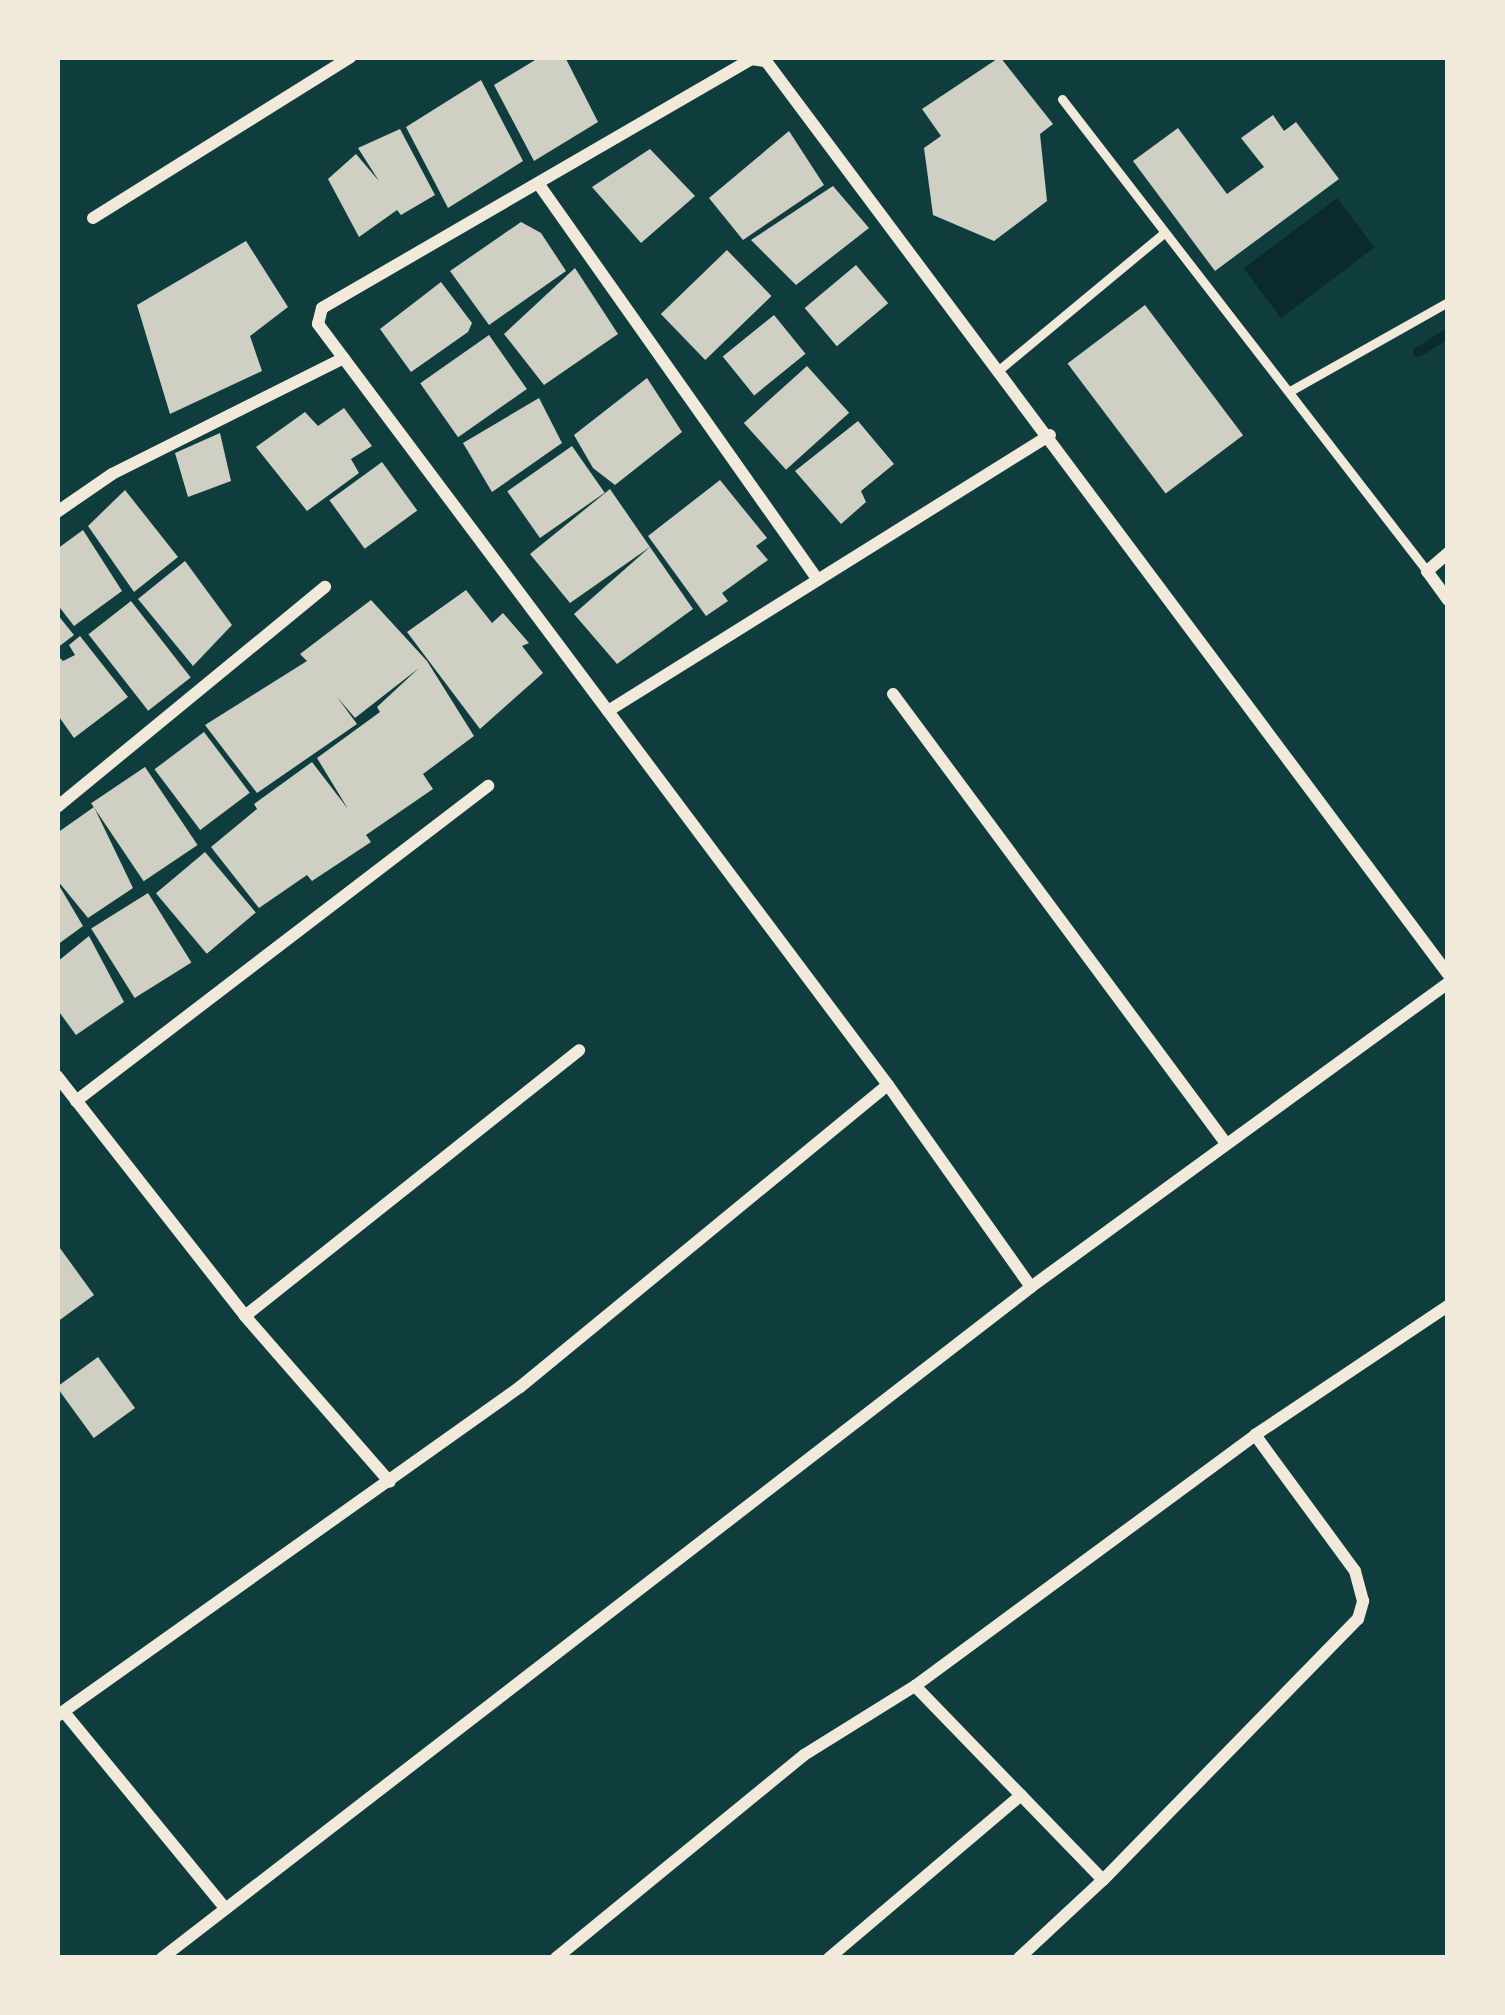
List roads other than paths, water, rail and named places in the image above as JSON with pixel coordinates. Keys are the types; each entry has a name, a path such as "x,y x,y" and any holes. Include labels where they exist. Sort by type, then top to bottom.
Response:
{"street":[{"path":"93,218 351,57"},
{"path":"162,1958 1031,1286 1448,979 1000,369 766,61 751,59 540,186 322,308 318,324 888,1085 1031,1286"},
{"path":"540,186 818,580"},
{"path":"57,512 112,474 344,358"},
{"path":"608,711 1050,435"},
{"path":"1448,553 1427,571 1448,600"},
{"path":"57,807 326,587"},
{"path":"893,694 1225,1142"},
{"path":"76,1101 488,786"},
{"path":"244,1316 579,1050"},
{"path":"57,1076 244,1316 390,1482"},
{"path":"225,1908 61,1714 520,1387 888,1085"},
{"path":"556,1958 804,1754 915,1686 1255,1435 1448,1306"},
{"path":"1019,1958 1103,1880 1358,1619 1363,1601 1355,1571 1255,1435"},
{"path":"915,1686 1103,1880"},
{"path":"829,1958 1021,1796"}],"lane":[{"path":"1062,99 1427,571"},
{"path":"1000,369 1164,233"},
{"path":"1290,391 1448,302"}],"water":[{"path":"1337,198 1374,248 1281,318 1244,268"}],"waterway":[{"path":"1418,352 1448,333"}]}
